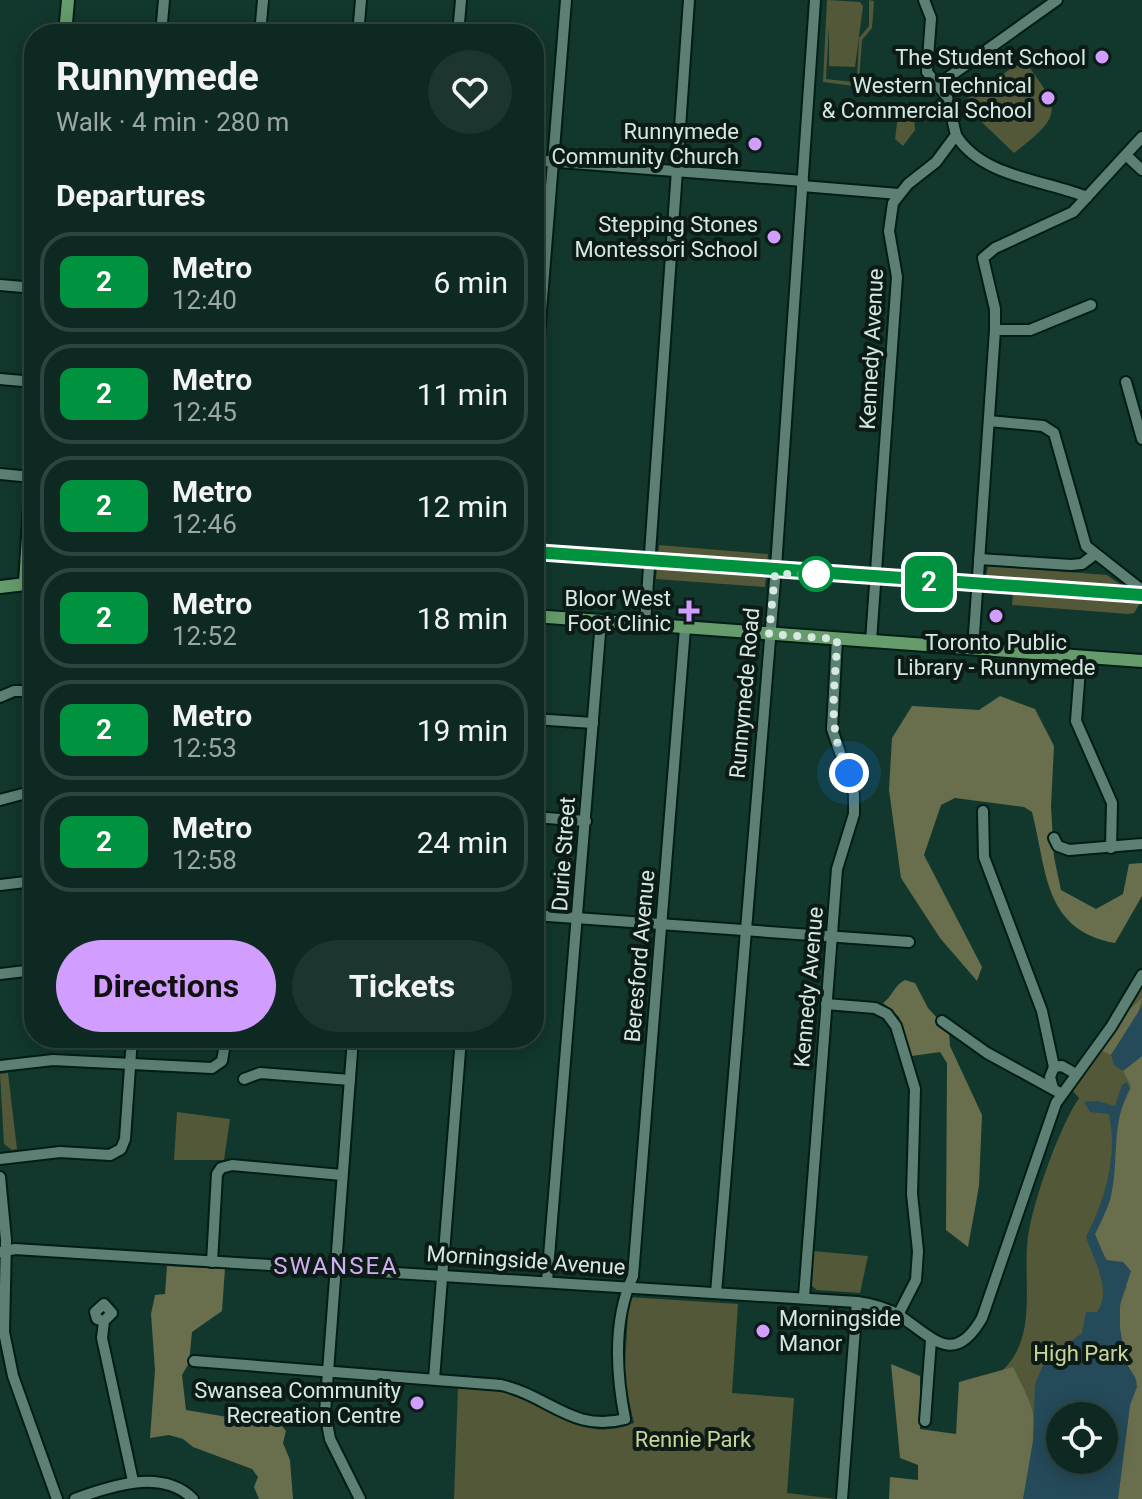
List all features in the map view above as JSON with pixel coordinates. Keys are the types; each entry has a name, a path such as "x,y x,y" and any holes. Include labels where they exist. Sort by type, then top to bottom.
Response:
{"main road":[{"path":"66,24 68,0"},
{"path":"0,587 24,584"},
{"path":"544,617 1142,661"}],"street":[{"path":"162,24 164,0"},
{"path":"261,24 263,0"},
{"path":"359,24 361,0"},
{"path":"459,24 461,0"},
{"path":"544,274 566,0"},
{"path":"645,624 689,0"},
{"name":"Runnymede Road","path":"716,1293 769,634 815,0"},
{"path":"924,0 931,18 926,67 939,84 956,135 984,162 1087,197"},
{"path":"939,84 1057,0"},
{"path":"544,161 899,194 936,162 956,135"},
{"path":"973,649 995,330 995,309 983,258 995,248 1057,222 1087,197 1142,137"},
{"path":"1127,156 1142,170"},
{"name":"Kennedy Avenue","path":"871,641 897,277 890,222 899,194"},
{"path":"0,285 24,287"},
{"path":"995,330 1030,330 1091,305"},
{"path":"0,379 24,381"},
{"path":"1126,382 1137,402 1142,439"},
{"path":"989,421 1043,426 1054,433 1082,536 1094,555 1142,590"},
{"path":"0,474 24,476"},
{"path":"979,559 1071,565 1082,564 1094,555"},
{"name":"Durie Street","path":"547,1281 601,621"},
{"name":"Beresford Avenue","path":"434,1379 524,1390 585,1423 625,1419 619,1364 622,1301 633,1276 685,628"},
{"name":"Kennedy Avenue","path":"804,1297 837,869 854,804 852,784 838,753 832,729 837,639"},
{"path":"1081,656 1076,721 1112,803 1111,848"},
{"path":"0,697 14,691 24,691"},
{"path":"544,720 593,723"},
{"path":"0,800 24,794"},
{"path":"983,811 984,857 1042,1011 1054,1067 1050,1077 1058,1091"},
{"path":"544,818 586,821"},
{"path":"1054,838 1065,849 1142,844"},
{"path":"0,885 24,882"},
{"path":"544,916 909,942"},
{"path":"0,974 24,971"},
{"path":"925,1421 931,1340 950,1345 961,1343 969,1339 982,1318 1058,1091 1076,1074 1111,1027 1142,975"},
{"path":"826,1004 875,1008 887,1014 896,1026 915,1089 912,1194 918,1251 916,1278 898,1315"},
{"path":"942,1021 987,1053 1058,1091"},
{"path":"0,1159 60,1152 108,1155 119,1151 125,1141 131,1048"},
{"path":"0,1066 53,1060 212,1068 222,1061 224,1048"},
{"path":"352,1048 327,1372 326,1426 360,1499"},
{"path":"194,1361 434,1379 460,1048"},
{"path":"1054,1067 1062,1066 1076,1074"},
{"path":"244,1079 260,1073 350,1080"},
{"path":"212,1262 217,1174 221,1168 232,1165 342,1175"},
{"path":"0,1177 3,1314 8,1355 57,1499"},
{"name":"Morningside Avenue","path":"2,1251 336,1267 857,1302 877,1305 898,1315 931,1340"},
{"path":"842,1499 857,1302"},
{"path":"104,1321 102,1338 133,1481"},
{"path":"75,1499 133,1481 181,1489 193,1499"}],"green space":[{"path":"827,0 860,2 863,6 855,67 829,66 829,26 826,79 853,82 857,80 859,38 869,26 869,0 874,1 872,28 862,40 859,81 854,86 823,82"},
{"path":"1024,60 1045,90 1052,111 1042,129 1014,153 965,106 966,99"},
{"path":"898,115 914,116 915,130 903,146 895,139"},
{"path":"659,545 768,554 765,587 656,579"},
{"path":"988,566 1107,575 1142,600 1134,613 1128,614 1012,605 1013,594 983,592"},
{"path":"1000,696 1035,709 1054,746 1051,806 1054,857 1061,890 1096,909 1123,894 1129,864 1142,863 1142,896 1115,943 1091,936 1074,925 1061,911 1052,894 1032,812 1024,807 955,798 941,805 924,855 982,967 977,981 940,938 901,878 889,790 892,738 912,706 979,710"},
{"path":"905,980 915,983 928,1008 949,1031 950,1046 982,1115 979,1186 968,1247 946,1230 947,1063 940,1052 912,1056 899,1017 883,1003"},
{"name":"High Park","path":"1142,988 1142,1499 977,1499 998,1374 1012,1360 1025,1326 1027,1249 1032,1215 1056,1143 1079,1098 1073,1091"},
{"path":"1142,998 1137,1017 1111,1055 1102,1051 1129,1010"},
{"path":"1142,1056 1142,1499 1118,1499 1130,1405 1137,1382 1128,1367 1119,1336 1119,1315 1127,1287 1104,1255 1095,1234 1110,1199 1117,1120 1131,1086 1123,1071"},
{"path":"8,1073 17,1149 12,1150 4,1144 0,1074"},
{"path":"177,1112 230,1119 224,1160 174,1160"},
{"path":"813,1251 868,1256 860,1293 817,1290 812,1286"},
{"path":"167,1266 225,1269 222,1311 192,1332 189,1363 182,1375 186,1410 282,1426 286,1431 283,1443 290,1460 293,1499 259,1499 254,1487 258,1477 252,1469 193,1447 183,1439 169,1435 150,1438 155,1370 151,1314 155,1295 165,1294"},
{"name":"Rennie Park","path":"629,1297 738,1304 732,1393 794,1398 787,1493 836,1499 454,1499 458,1387 494,1389 515,1394 585,1427 615,1428 634,1423 624,1380"},
{"path":"891,1364 920,1376 920,1429 956,1434 959,1382 1013,1367 1033,1415 1034,1436 1025,1499 889,1499 890,1477 918,1480 918,1465 900,1458"}],"water":[{"path":"1142,1006 1142,1056 1123,1071 1114,1065 1111,1055"},
{"path":"1127,1082 1130,1089 1120,1115 1113,1186 1095,1234 1106,1260 1123,1262 1131,1271 1120,1304 1120,1328 1126,1363 1137,1387 1130,1405 1118,1499 1023,1499 1033,1441 1035,1384 1045,1361 1061,1358 1061,1349 1082,1333 1086,1312 1097,1312 1101,1304 1100,1275 1086,1237 1108,1178 1111,1130 1109,1114 1090,1112 1084,1102 1097,1101 1115,1106 1122,1085"}],"metro line":[{"name":"2","path":"544,553 1142,595"}],"place":[{"name":"The Student School","path":"1102,57"},
{"name":"Western Technical & Commercial School","path":"1048,98"},
{"name":"Runnymede Community Church","path":"755,144"},
{"name":"Stepping Stones Montessori School","path":"774,237"},
{"name":"Bloor West Foot Clinic","path":"689,611"},
{"name":"Toronto Public Library - Runnymede","path":"996,616"},
{"name":"Morningside Manor","path":"763,1331"},
{"name":"Swansea Community Recreation Centre","path":"417,1403"}],"district":[{"name":"SWANSEA","path":"336,1266"}],"route":[{"path":"816,574 775,574 769,634 837,639 832,729 838,753 849,773"}]}
